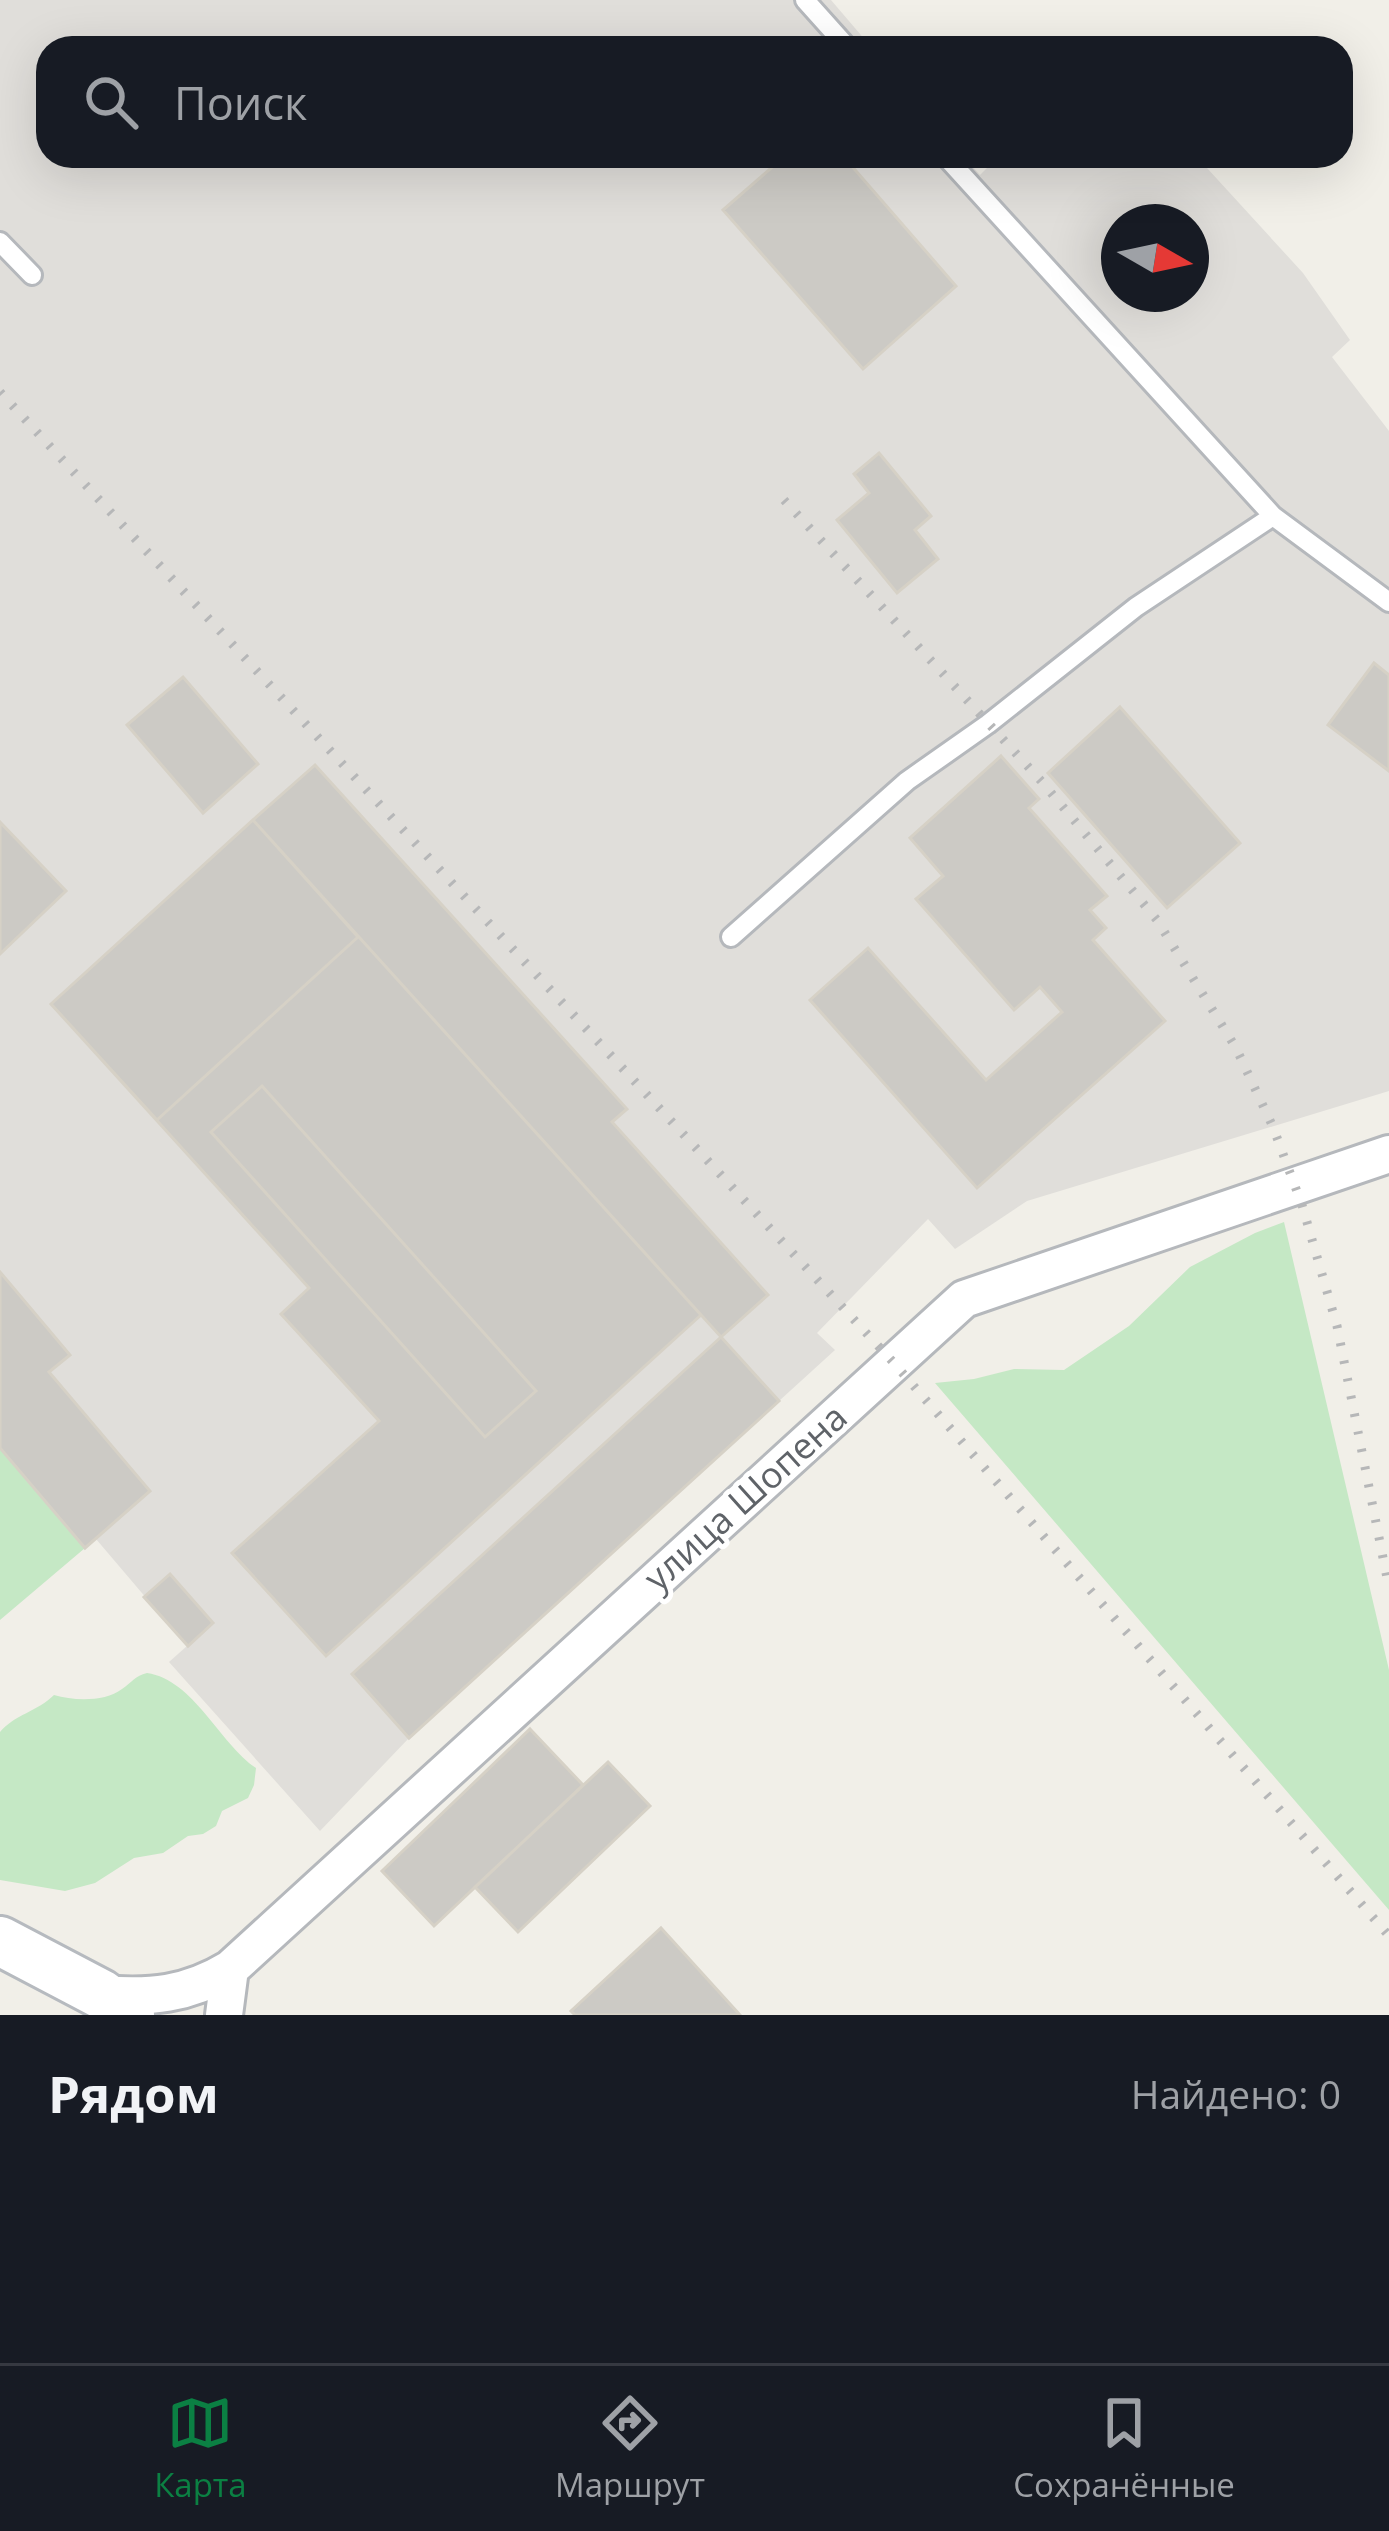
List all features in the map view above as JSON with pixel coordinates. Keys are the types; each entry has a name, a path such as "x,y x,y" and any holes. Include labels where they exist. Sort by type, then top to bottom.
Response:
{"main road":[{"path":"0,1941 115,2004"}],"street":[{"name":"улица Шопена","path":"115,2004 205,1984 230,1969 964,1299 1389,1154"},
{"path":"224,2015 230,1969"}],"lane":[{"path":"805,0 837,36"},
{"path":"956,168 1273,516 1389,602"},
{"path":"0,242 32,275"},
{"path":"731,937 907,782 1136,607 1273,516"}],"shaded area":[{"path":"0,0 831,0 862,36 36,36 36,168 974,168 980,175 987,168 1207,168 1303,273 1350,340 1332,357 1389,431 1389,1091 1027,1201 955,1249 928,1219 817,1333 835,1350 409,1738 320,1831 169,1662 187,1646 96,1539 85,1548 0,1448"}],"green space":[{"path":"1284,1222 1389,1670 1389,1910 935,1383 1014,1369 1064,1370 1129,1326 1190,1267"},
{"path":"0,1448 85,1548 0,1620"},
{"path":"147,1673 179,1687 256,1768 248,1798 222,1811 216,1826 203,1834 188,1836 163,1853 134,1858 95,1883 65,1891 0,1880 0,1732 54,1695 107,1696"}],"building":[{"path":"771,168 853,168 956,286 863,369 723,210"},
{"path":"879,453 931,516 915,530 938,559 897,593 837,520 869,493 854,474"},
{"path":"1374,663 1389,675 1389,771 1328,725"},
{"path":"183,677 258,764 203,813 127,725"},
{"path":"1120,707 1240,843 1167,908 1048,773"},
{"path":"1001,756 1039,799 1029,808 1107,896 1090,910 1106,928 1093,940 1165,1021 977,1188 810,1000 868,948 986,1080 1062,1012 1040,987 1014,1010 916,899 943,876 910,838"},
{"path":"315,765 627,1109 612,1122 768,1295 721,1337 253,820"},
{"path":"253,820 701,1315 326,1656 232,1553 379,1421 281,1314 309,1288 51,1004"},
{"path":"253,820 358,937 157,1120 51,1004"},
{"path":"0,822 66,891 0,954"},
{"path":"262,1086 536,1391 485,1437 211,1132"},
{"path":"0,1272 70,1355 49,1372 150,1491 85,1548 0,1448"},
{"path":"721,1337 779,1401 409,1738 352,1674"},
{"path":"170,1574 213,1623 188,1646 144,1597"},
{"path":"530,1729 583,1785 434,1926 382,1871"},
{"path":"608,1762 650,1806 518,1932 475,1887"},
{"path":"661,1928 740,2015 575,2015 571,2011"}],"railway":[{"path":"0,392 893,1362 1389,1936"},
{"path":"784,500 1043,783 1157,920 1236,1048 1302,1205 1337,1326 1389,1588"}]}
